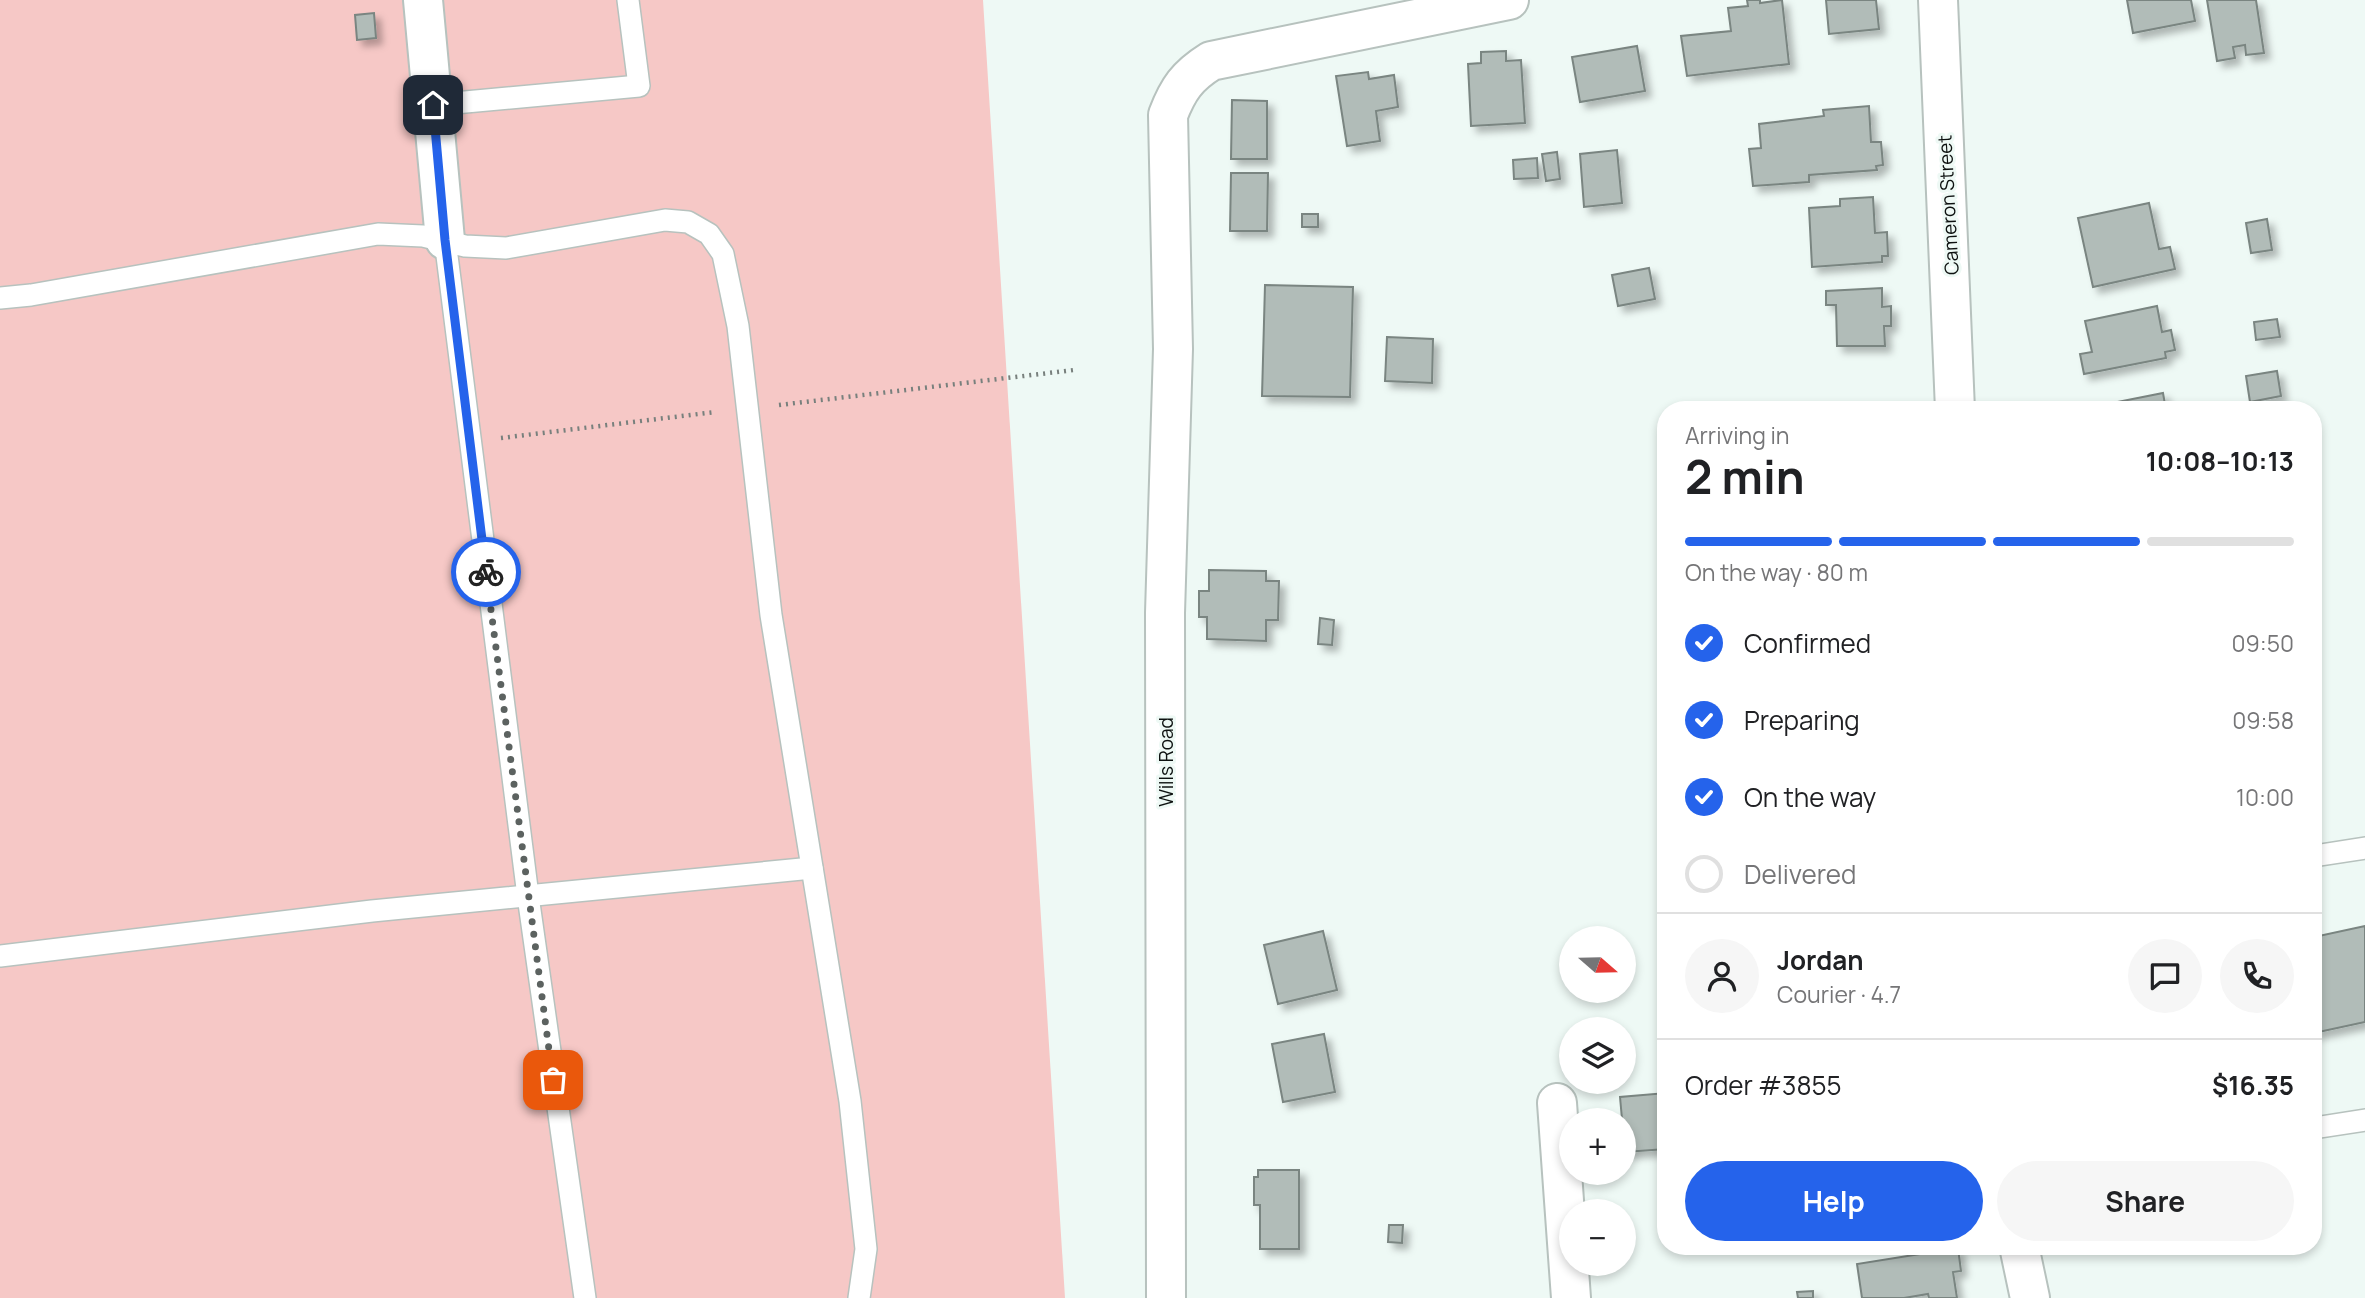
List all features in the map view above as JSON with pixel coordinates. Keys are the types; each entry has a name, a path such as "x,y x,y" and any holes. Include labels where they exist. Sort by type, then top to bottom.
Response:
{"street":[{"path":"423,0 445,240"},
{"name":"Wills Road","path":"1166,1298 1165,613 1173,349 1168,115 1177,91 1189,75 1211,61 1507,0"},
{"name":"Cameron Street","path":"1937,0 1955,401"},
{"path":"1557,1103 1571,1298"},
{"path":"2022,1255 2030,1298"}],"lane":[{"path":"433,105 639,86 628,0"},
{"path":"0,298 31,295 378,234 423,236 465,246 506,248 664,220 688,222 709,234 723,254 737,326 749,408 771,615 850,1101 866,1249 859,1298"},
{"path":"445,240 528,896 585,1298"},
{"path":"2322,855 2365,848"},
{"path":"0,956 345,914 812,868"},
{"path":"2322,1127 2365,1120"}],"shaded area":[{"path":"0,0 983,0 1065,1298 0,1298"}],"building":[{"path":"1747,0 1760,0 1760,3 1782,0 1789,64 1687,76 1681,36 1731,31 1728,8 1748,6"},
{"path":"1826,0 1876,0 1879,29 1829,34"},
{"path":"2127,0 2191,0 2195,21 2133,33"},
{"path":"2207,0 2256,0 2264,53 2246,55 2245,45 2233,47 2235,58 2217,61"},
{"path":"374,13 376,38 357,40 355,15"},
{"path":"1637,46 1645,91 1580,102 1572,57"},
{"path":"1506,51 1506,61 1521,60 1525,123 1471,126 1468,64 1481,63 1481,52"},
{"path":"1368,72 1369,79 1394,75 1398,107 1376,111 1380,141 1347,146 1336,76"},
{"path":"1232,100 1267,101 1267,159 1231,159"},
{"path":"1869,106 1871,142 1881,142 1883,165 1876,166 1877,170 1809,175 1809,182 1753,186 1749,149 1761,148 1759,124 1824,116 1823,110"},
{"path":"1617,150 1622,203 1584,207 1580,154"},
{"path":"1557,152 1560,179 1546,181 1542,154"},
{"path":"1537,158 1538,178 1514,179 1513,160"},
{"path":"1231,173 1268,173 1267,231 1230,231"},
{"path":"1873,197 1875,233 1887,232 1888,256 1882,256 1882,262 1812,267 1809,208 1840,206 1840,199"},
{"path":"2149,203 2159,249 2170,247 2175,269 2093,287 2078,218"},
{"path":"1302,214 1318,214 1318,227 1302,227"},
{"path":"2267,219 2272,250 2251,253 2246,223"},
{"path":"1649,268 1655,299 1618,306 1612,275"},
{"path":"1265,285 1353,287 1350,397 1262,396"},
{"path":"1882,288 1882,307 1891,306 1891,326 1884,326 1885,346 1837,346 1836,305 1826,305 1826,291"},
{"path":"2157,306 2162,332 2171,330 2175,350 2165,352 2166,358 2084,374 2080,354 2092,352 2085,321"},
{"path":"2277,319 2280,337 2256,340 2254,322"},
{"path":"1387,337 1433,339 1432,383 1385,381"},
{"path":"2277,371 2281,396 2250,401 2246,376"},
{"path":"2163,393 2164,401 2122,401"},
{"path":"1209,570 1266,571 1266,581 1279,581 1278,620 1266,620 1266,641 1207,639 1207,617 1199,617 1199,591 1209,591"},
{"path":"1320,618 1334,620 1332,645 1318,644"},
{"path":"2365,926 2365,1022 2322,1031 2322,935"},
{"path":"1323,931 1337,990 1278,1004 1264,945"},
{"path":"1324,1034 1335,1092 1283,1102 1272,1044"},
{"path":"1657,1094 1657,1150 1636,1151 1636,1108 1621,1108 1620,1097"},
{"path":"1258,1170 1299,1170 1299,1249 1260,1249 1260,1205 1254,1205 1254,1177 1258,1177"},
{"path":"1389,1225 1403,1225 1402,1243 1388,1242"},
{"path":"1914,1255 1959,1255 1961,1271 1953,1272 1957,1298 1929,1298 1928,1294 1904,1298 1862,1298 1857,1264"},
{"path":"1813,1291 1813,1298 1798,1298 1797,1292"}],"way so far":[{"path":"486,572 553,1080"}],"route":[{"path":"433,105 445,240 486,572"}]}
